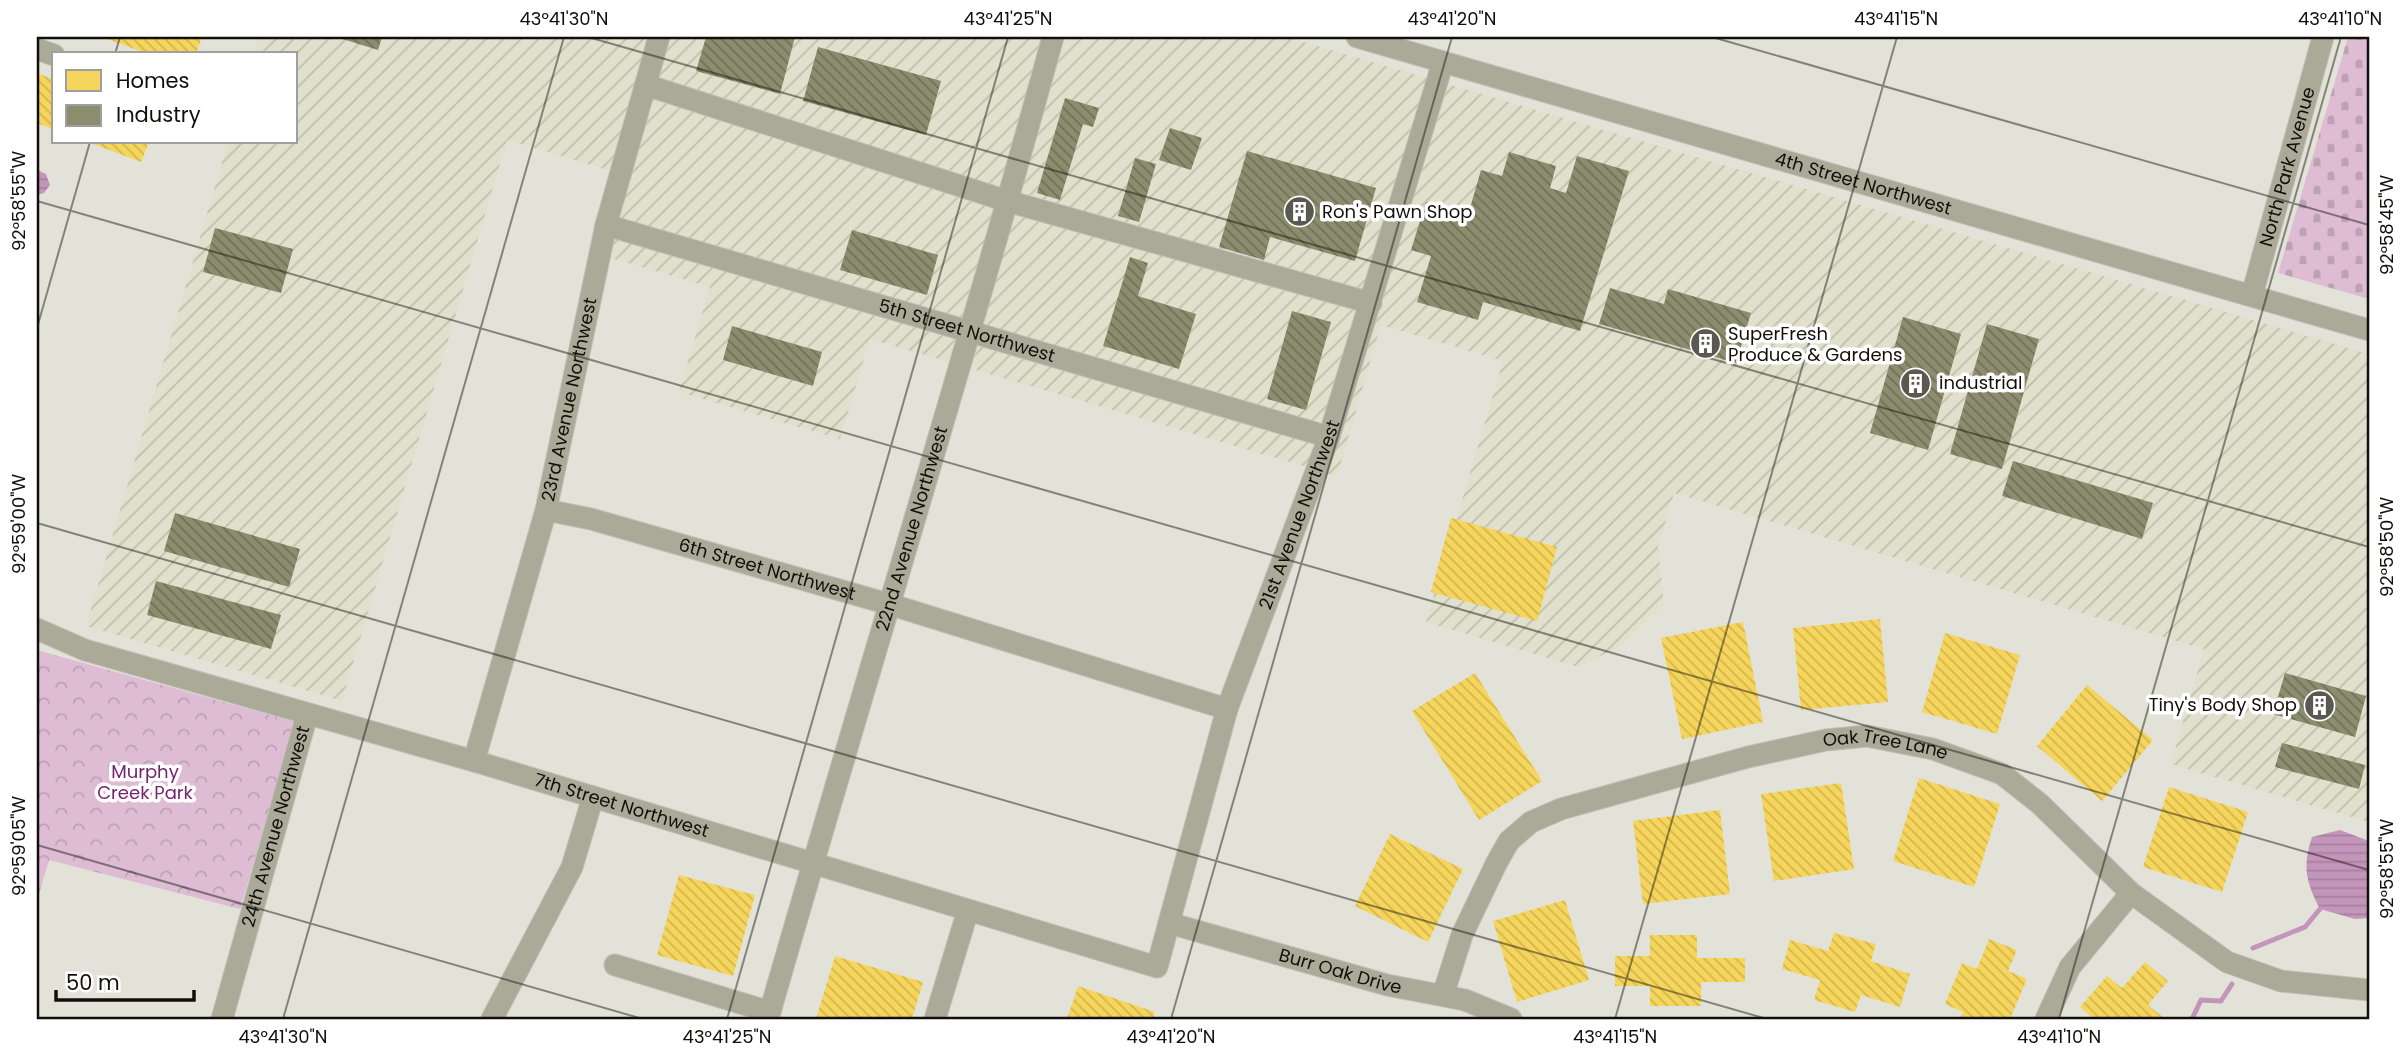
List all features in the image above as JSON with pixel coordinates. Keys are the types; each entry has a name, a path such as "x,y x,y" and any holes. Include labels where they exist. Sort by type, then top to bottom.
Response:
{"street":[{"name":"23rd Avenue Northwest","path":"474,761 546,510 606,225 660,37"},
{"name":"22nd Avenue Northwest","path":"769,1015 812,863 892,605 1053,37"},
{"name":"4th Street Northwest","path":"1357,37 2369,330"},
{"name":"North Park Avenue","path":"2252,295 2323,37"},
{"name":"21st Avenue Northwest","path":"1157,967 1227,709 1329,437 1443,62"},
{"path":"646,85 1007,201 1371,303"},
{"name":"5th Street Northwest","path":"606,225 1329,437"},
{"name":"6th Street Northwest","path":"546,510 592,519 892,605 1227,709"},
{"name":"7th Street Northwest","path":"37,629 85,650 474,761 1157,967"},
{"name":"24th Avenue Northwest","path":"222,1019 307,715"},
{"name":"Oak Tree Lane","path":"1443,995 1462,935 1497,862 1509,841 1531,822 1561,808 1695,772 1826,740 1867,736 1890,738 1971,761 2002,774 2040,804 2131,893 2210,951 2247,971 2289,982 2369,990"},
{"path":"492,1019 572,867 593,797"},
{"path":"2046,1019 2070,967 2131,893"},
{"path":"934,1019 968,910"},
{"name":"Burr Oak Drive","path":"1169,923 1387,985 1443,995 1511,1019"},
{"path":"615,965 769,1015"}],"shaded area":[{"path":"259,37 1287,37 2369,354 2369,822 2171,764 2204,649 1674,493 1658,547 1664,605 1619,647 1578,667 1426,622 1503,361 1381,325 1337,476 870,339 840,439 679,392 710,287 604,256 627,176 507,140 342,701 86,626 227,144 298,144 298,52 254,52"},
{"path":"37,170 46,174 50,185 44,193 37,195"},
{"path":"2340,830 2369,841 2369,918 2355,919 2320,909 2311,891 2306,866 2312,837"}],"green space":[{"path":"2348,37 2369,37 2369,299 2278,273"},
{"name":"Murphy Creek Park","path":"37,650 295,722 240,909 49,860 37,901"}],"building: Homes":[{"path":"102,37 202,37 197,52 143,52"},
{"path":"37,73 52,79 52,129 37,123"},
{"path":"93,144 148,144 141,162"},
{"path":"1451,518 1557,547 1537,621 1431,592"},
{"path":"1880,619 1888,702 1801,710 1793,628"},
{"path":"1743,622 1763,722 1682,739 1661,638"},
{"path":"1945,633 2020,655 1997,734 1922,712"},
{"path":"1475,673 1542,781 1479,820 1412,711"},
{"path":"2087,685 2153,740 2102,801 2037,746"},
{"path":"1919,778 2000,804 1974,887 1893,861"},
{"path":"1841,783 1854,869 1774,881 1761,794"},
{"path":"2169,787 2248,812 2222,892 2143,867"},
{"path":"1720,810 1730,894 1643,904 1633,821"},
{"path":"1390,834 1463,869 1428,942 1355,906"},
{"path":"679,875 755,895 733,976 657,955"},
{"path":"1565,900 1589,980 1517,1002 1493,921"},
{"path":"1834,933 1876,944 1871,961 1910,974 1900,1007 1861,995 1855,1012 1814,1000 1820,980 1782,969 1790,940 1828,951"},
{"path":"1650,935 1697,935 1697,958 1745,958 1745,982 1701,982 1701,1006 1650,1006 1650,986 1615,986 1615,956 1650,956"},
{"path":"1989,939 2017,950 2008,971 2027,979 2010,1019 1960,1019 1963,1012 1945,1004 1962,963 1977,969"},
{"path":"835,956 923,982 912,1019 816,1019"},
{"path":"2145,962 2168,981 2148,1005 2165,1019 2094,1019 2080,1007 2107,976 2122,988"},
{"path":"1078,986 1155,1012 1153,1019 1067,1019"}],"building: Industry":[{"path":"336,37 382,37 378,50"},
{"path":"706,37 795,37 780,94 696,71"},
{"path":"818,47 941,81 926,135 803,101"},
{"path":"1065,98 1099,108 1093,127 1083,124 1060,200 1037,193"},
{"path":"1170,128 1202,138 1191,170 1159,160"},
{"name":"Ron's Pawn Shop","path":"1247,151 1376,188 1355,261 1270,237 1264,260 1219,247"},
{"path":"1509,152 1556,166 1550,188 1566,193 1577,156 1629,171 1580,331 1483,302 1478,320 1417,302 1431,256 1411,250 1426,202 1468,215 1481,170 1502,176"},
{"path":"1135,158 1156,164 1139,222 1118,216"},
{"path":"215,228 293,249 281,293 203,272"},
{"path":"852,230 938,255 927,295 840,270"},
{"path":"1130,257 1148,263 1138,296 1196,314 1179,369 1103,346"},
{"name":"SuperFresh Produce & Gardens","path":"1610,288 1664,304 1668,289 1751,313 1736,363 1599,324"},
{"path":"1292,311 1331,322 1306,410 1267,399"},
{"name":"industrial","path":"1903,317 1961,334 1928,450 1870,433"},
{"path":"1987,324 2039,339 2002,469 1950,454"},
{"path":"732,326 822,352 813,386 723,360"},
{"path":"2013,461 2153,503 2142,539 2002,496"},
{"path":"175,513 300,549 289,587 164,551"},
{"path":"156,581 281,615 271,649 147,615"},
{"name":"Tiny's Body Shop","path":"2285,673 2366,696 2355,737 2273,714"},
{"name":"Tiny's Body Shop","path":"2282,743 2365,765 2359,789 2275,767"}],"waterway":[{"path":"2253,948 2305,927 2320,909"},
{"path":"2192,1019 2201,1000 2221,1001 2232,984"}],"place":[{"name":"Ron's Pawn Shop","path":"1299,212"},
{"name":"SuperFresh Produce & Gardens","path":"1705,344"},
{"name":"industrial","path":"1916,383"},
{"name":"Tiny's Body Shop","path":"2320,705"}]}
